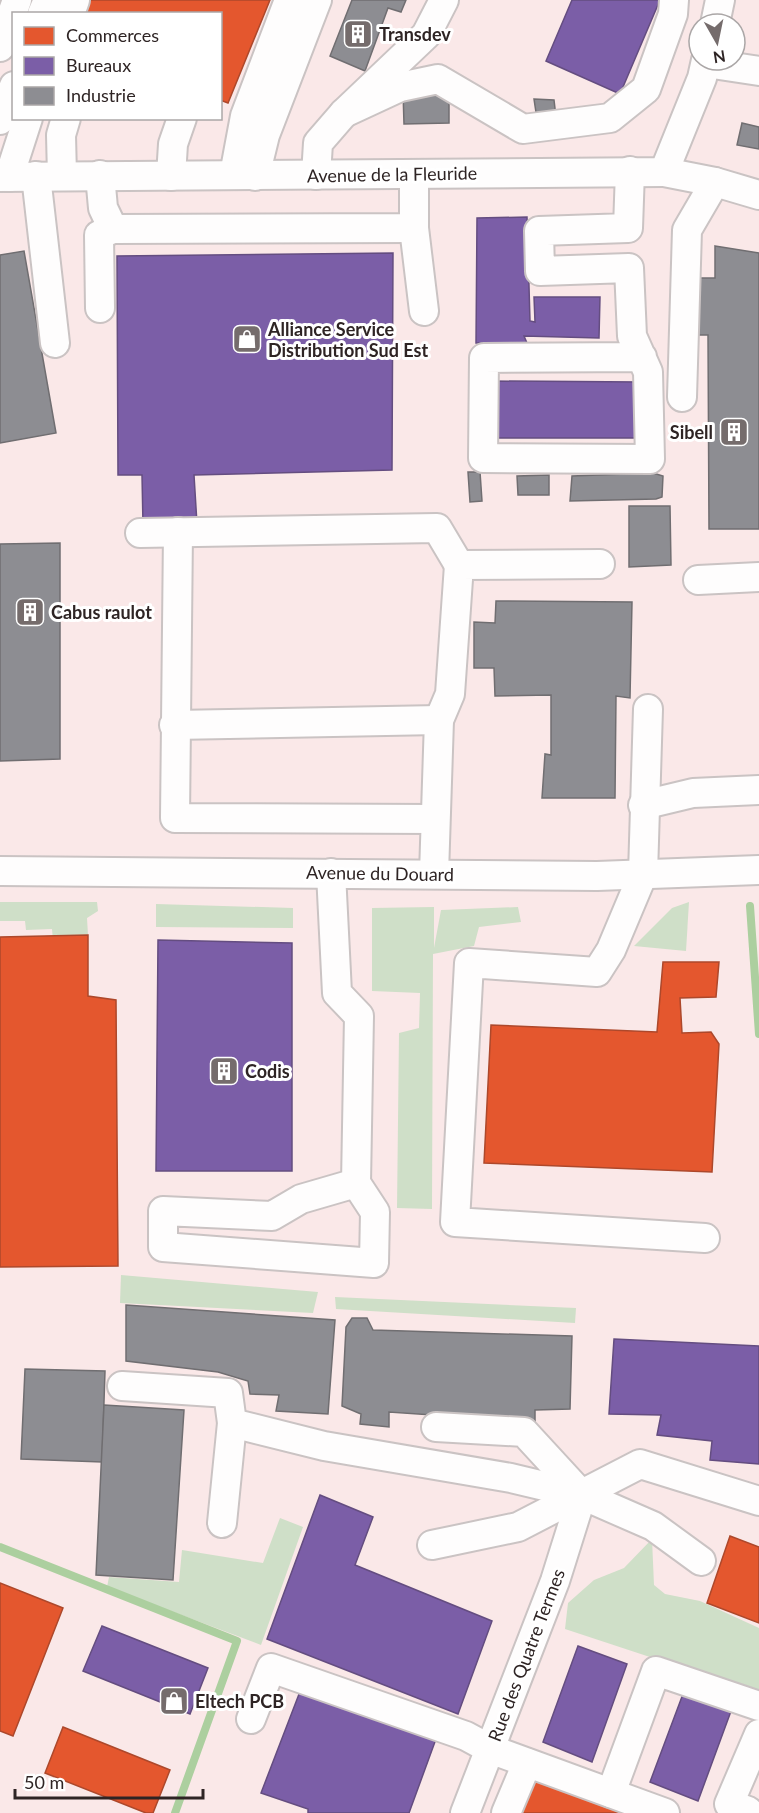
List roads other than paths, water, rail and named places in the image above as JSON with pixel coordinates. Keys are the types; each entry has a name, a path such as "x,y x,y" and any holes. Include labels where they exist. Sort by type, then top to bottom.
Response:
{"street":[{"path":"244,176 245,116 289,0"},
{"path":"244,176 265,135 317,0"},
{"path":"316,175 318,143 344,113 426,35 444,0"},
{"path":"344,113 400,87 438,79 523,129 609,118 646,89 673,14 674,0"},
{"path":"0,47 12,14"},
{"path":"664,172 702,72"},
{"path":"0,120 12,91"},
{"path":"28,120 27,177 55,343"},
{"path":"27,177 61,135 65,120"},
{"path":"171,176 173,144 181,120"},
{"path":"630,171 628,228 632,336 642,357 648,372 650,459 483,458 484,358 642,357"},
{"name":"Avenue de la Fleuride","path":"27,177 630,171 664,172 715,182 759,195"},
{"path":"414,174 414,228 424,311"},
{"path":"100,176 103,208 113,229"},
{"path":"682,398 687,230 715,182"},
{"path":"100,308 99,235 113,229 414,228"},
{"path":"628,228 539,231 540,271 629,268"},
{"path":"141,533 437,528 459,565 450,694 439,720 434,874"},
{"path":"178,532 174,725 175,818 435,819"},
{"path":"459,565 600,564"},
{"path":"698,580 759,577"},
{"path":"648,709 643,805 643,874 611,950 597,972 469,963 455,1222 705,1238"},
{"path":"174,725 439,720"},
{"path":"643,805 693,793 759,790"},
{"name":"Avenue du Douard","path":"0,871 643,874 759,870"},
{"path":"331,873 337,993 359,1016 356,1183 375,1212 374,1263 163,1247 162,1210 272,1216 301,1199 356,1183"},
{"path":"122,1386 228,1393 232,1423 222,1523"},
{"path":"232,1423 324,1446 507,1478 582,1496 653,1526 701,1561"},
{"path":"436,1426 524,1432 582,1496"},
{"path":"432,1545 518,1527 582,1496 640,1464 759,1501"},
{"name":"Rue des Quatre Termes","path":"465,1813 555,1581 582,1496"},
{"path":"251,1719 271,1668 466,1736 490,1749 665,1813"},
{"path":"611,1793 656,1671 759,1706"},
{"path":"747,1813 748,1810 729,1804 759,1734"},
{"path":"506,1813 527,1763"}],"waterway":[{"path":"750,906 759,1034"},
{"path":"0,1547 237,1641 175,1813"}],"place":[{"name":"Transdev","path":"358,34"},
{"name":"Alliance Service Distribution Sud Est","path":"247,339"},
{"name":"Sibell","path":"734,432"},
{"name":"Cabus raulot","path":"30,612"},
{"name":"Codis","path":"224,1071"},
{"name":"Eltech PCB","path":"174,1701"}]}
